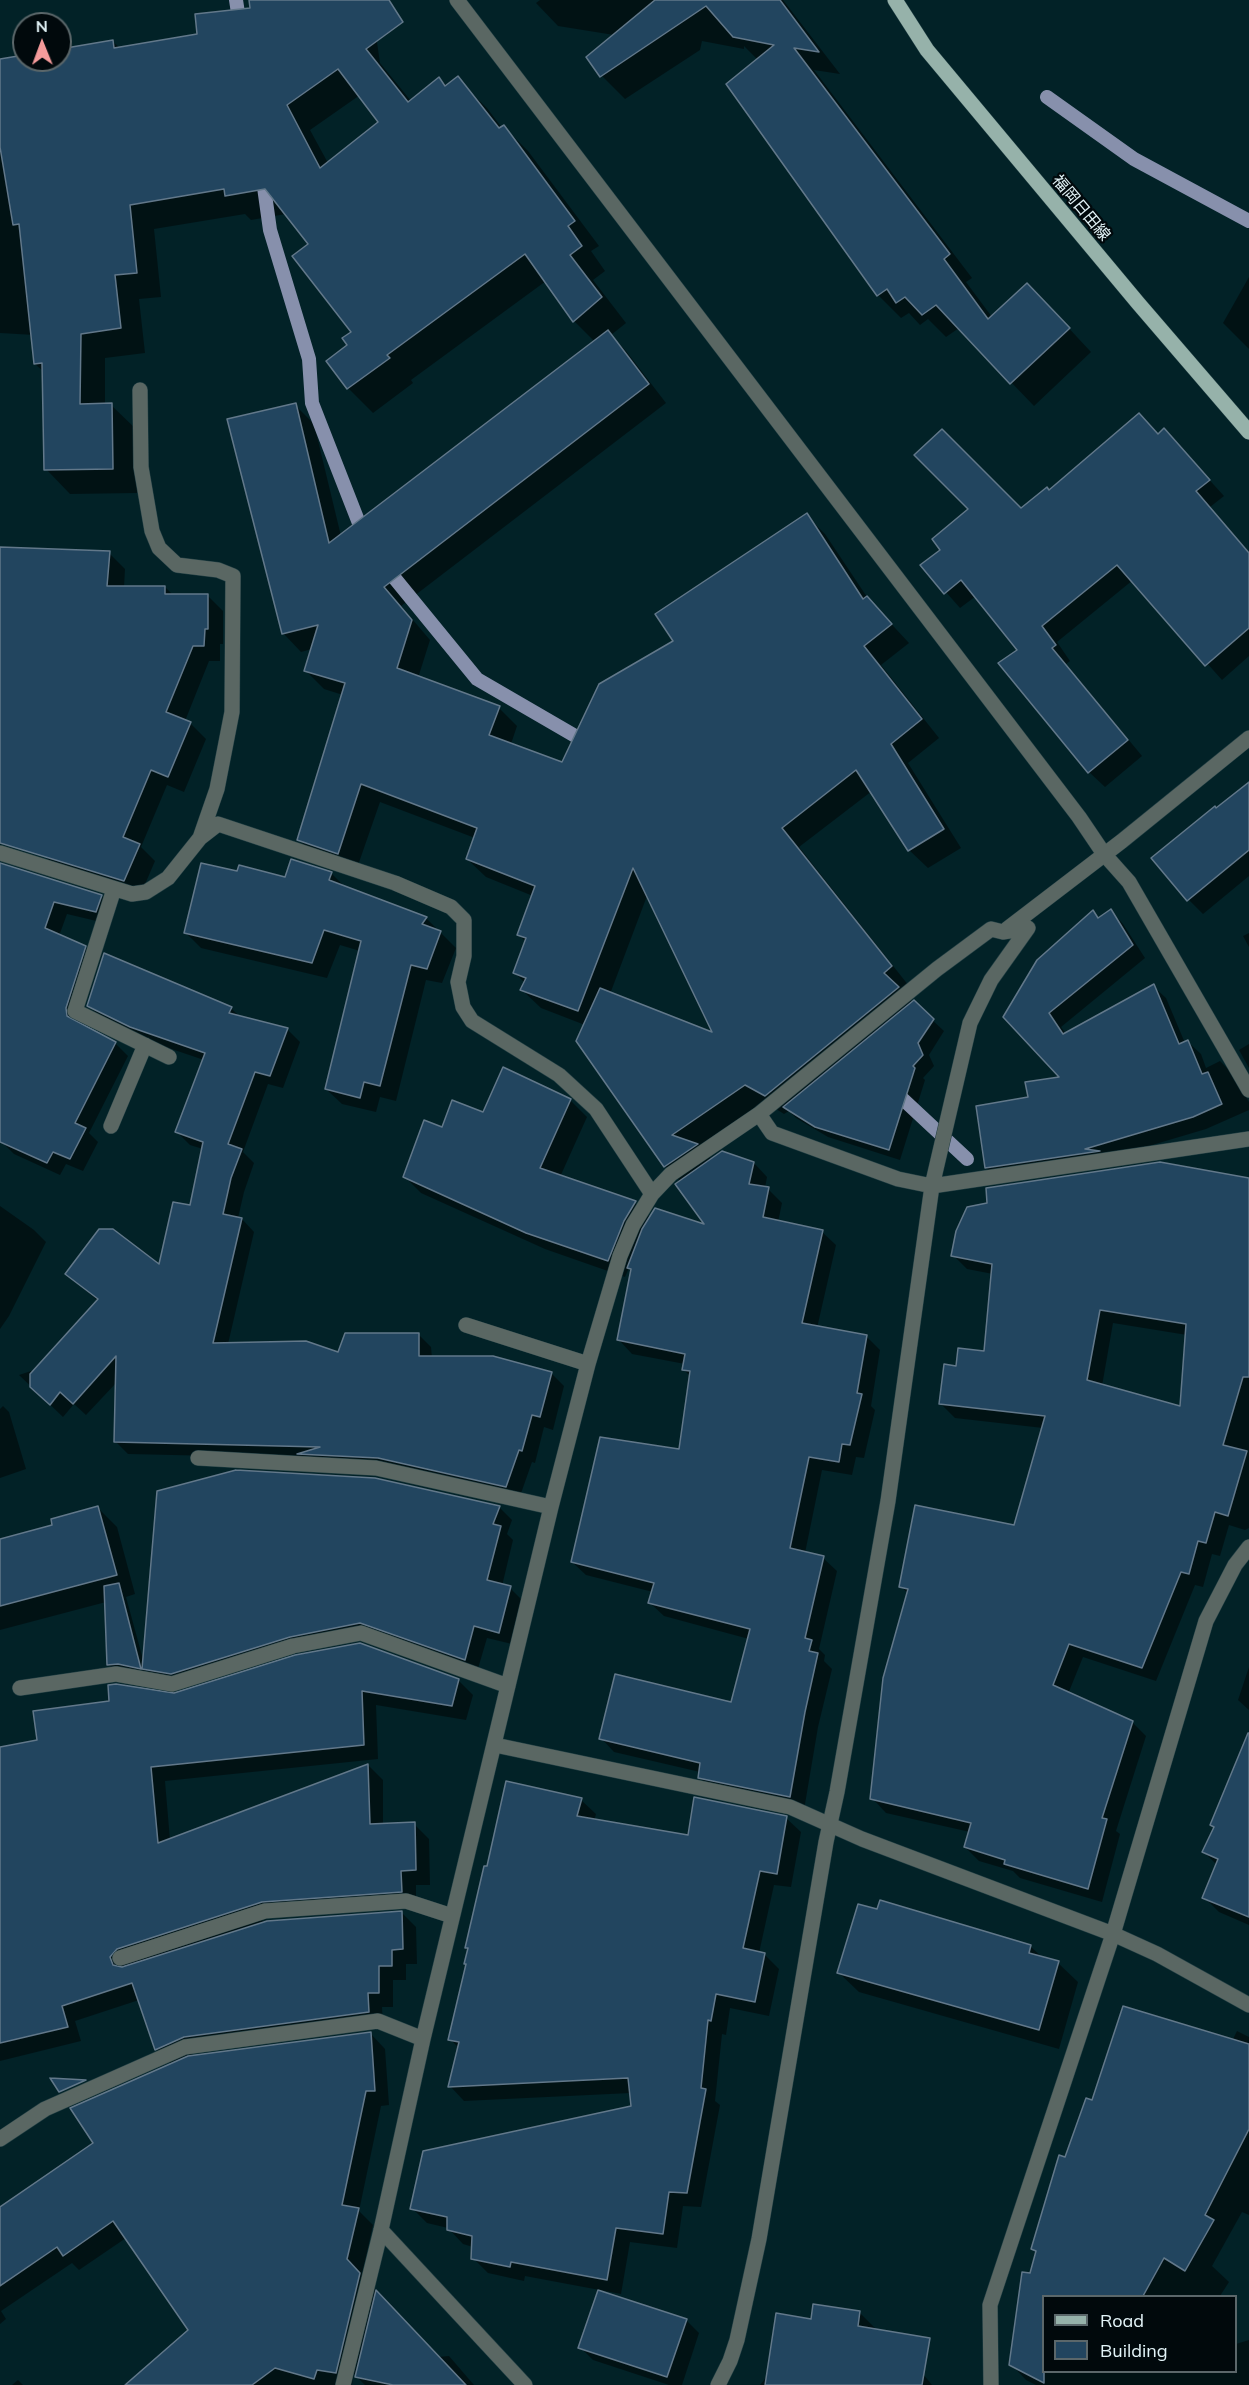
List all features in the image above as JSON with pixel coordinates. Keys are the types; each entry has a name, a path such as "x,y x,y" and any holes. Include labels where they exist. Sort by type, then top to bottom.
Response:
{"main road":[{"name":"福岡日田線","path":"895,0 927,50 1130,294 1249,432"}],"street":[{"path":"457,0 1104,854 1129,882 1249,1090"},
{"path":"140,390 141,467 152,531 159,548 177,565 218,570 233,576 232,712 217,789 200,838"},
{"path":"1003,932 1249,738"},
{"path":"0,854 132,894 146,892 168,878 200,838 218,824 395,883 451,907 464,920 464,956 458,982 463,1007 472,1021 559,1075 596,1109 652,1194"},
{"path":"114,889 75,1011 169,1057"},
{"path":"343,2385 381,2230 452,1916 551,1507 588,1364 620,1256 633,1225 652,1194 671,1174 759,1114 860,1030 973,942 991,929 1003,932 1028,928 991,980 970,1023 932,1186 888,1501 829,1825 759,2239 737,2340 718,2385"},
{"path":"111,1126 145,1045"},
{"path":"759,1114 772,1133 897,1179 932,1186 1249,1139"},
{"path":"466,1325 588,1364"},
{"path":"198,1458 375,1468 551,1507"},
{"path":"991,2385 990,2305 1113,1934 1206,1621 1235,1565 1249,1547"},
{"path":"20,1688 117,1674 172,1684 292,1646 361,1633 508,1686"},
{"path":"495,1745 790,1807 829,1825 1113,1934 1156,1954 1249,2005"},
{"path":"120,1958 265,1911 406,1901 452,1916"},
{"path":"0,2139 45,2109 185,2047 378,2021 423,2039"},
{"path":"381,2230 525,2385"}],"building":[{"path":"249,0 389,0 403,22 366,49 408,102 439,77 445,86 458,76 499,128 504,125 575,221 568,226 582,246 570,255 602,297 573,322 525,254 387,355 390,358 347,389 326,361 347,345 342,338 351,332 292,256 308,244 265,189 225,196 224,189 130,205 137,273 115,275 121,328 81,334 80,404 112,403 113,469 44,470 42,363 34,364 19,224 13,225 0,147 0,59 12,57 12,72 72,72 72,47 113,40 114,48 197,34 195,14 250,8","holes":["338,69 378,122 320,168 287,105"]},
{"path":"655,0 780,0 819,52 794,48 950,254 944,259 988,319 1027,283 1070,328 1010,384 936,305 922,315 905,297 896,303 887,289 877,296 726,84 774,45 733,37 706,6 600,77 586,57"},
{"path":"608,330 649,384 384,587 412,620 397,668 500,706 489,735 562,762 599,684 673,641 655,614 807,513 863,599 867,596 892,624 864,646 922,719 891,744 944,829 908,851 856,770 782,828 892,966 884,973 899,987 765,1096 745,1085 672,1135 698,1144 664,1167 576,1041 600,988 712,1032 633,868 578,1011 520,990 526,978 513,973 526,938 517,935 535,886 466,859 477,828 361,784 338,854 297,840 345,683 304,671 318,625 282,634 227,419 296,403 329,543"},
{"path":"1139,413 1158,434 1164,428 1210,480 1196,491 1249,553 1249,628 1205,666 1117,565 1042,626 1056,645 1052,648 1128,740 1088,773 998,663 1017,650 961,580 944,594 920,565 940,550 932,539 968,509 914,455 942,429 1021,508 1047,487 1049,490"},
{"path":"0,547 110,551 107,586 165,586 165,594 208,594 208,629 205,629 204,646 193,646 166,712 191,722 168,777 151,770 123,837 140,844 124,881 0,843"},
{"path":"1249,782 1249,850 1187,901 1151,858 1215,806 1216,808"},
{"path":"291,859 332,872 329,880 427,917 422,924 441,931 427,969 411,965 380,1086 364,1082 360,1098 325,1089 361,941 324,930 312,963 184,933 201,863 237,871 239,865 285,877"},
{"path":"0,863 102,895 96,912 54,902 45,928 86,946 66,1008 67,1016 116,1042 75,1123 86,1128 70,1159 53,1152 47,1163 0,1142"},
{"path":"1111,909 1133,945 1049,1013 1063,1034 1154,984 1179,1044 1188,1040 1202,1074 1208,1072 1222,1104 1193,1117 1085,1149 1100,1151 985,1168 976,1106 1028,1097 1025,1082 1059,1077 1003,1017 1037,960 1093,910 1098,918"},
{"path":"104,953 232,1007 229,1013 288,1028 270,1076 255,1072 228,1144 242,1149 231,1178 223,1214 242,1218 213,1343 306,1341 338,1352 345,1333 419,1333 419,1356 493,1356 552,1372 540,1417 532,1415 522,1451 519,1450 506,1487 378,1458 297,1454 320,1447 114,1442 116,1356 73,1404 60,1392 50,1405 30,1387 30,1374 98,1299 65,1274 99,1229 113,1229 159,1264 173,1202 190,1205 203,1142 175,1132 205,1053 130,1027 87,1006"},
{"path":"914,1000 934,1019 918,1043 923,1055 913,1066 915,1068 889,1150 815,1127 783,1107"},
{"path":"503,1067 571,1099 540,1168 636,1201 624,1221 608,1261 526,1233 403,1177 424,1120 442,1127 452,1100 483,1112"},
{"path":"722,1151 754,1162 749,1184 769,1187 763,1217 823,1230 802,1323 867,1335 857,1393 862,1394 850,1445 842,1444 839,1462 809,1457 790,1548 824,1556 805,1638 812,1640 809,1651 818,1653 790,1797 698,1778 700,1763 599,1739 615,1674 731,1702 750,1629 648,1603 654,1583 571,1562 600,1437 679,1449 690,1371 682,1370 685,1354 617,1340 631,1269 627,1268 642,1229 655,1208 704,1224 675,1184"},
{"path":"1160,1162 1249,1178 1249,1377 1243,1377 1223,1445 1247,1451 1228,1516 1215,1512 1206,1543 1198,1541 1189,1574 1181,1572 1142,1668 1069,1644 1053,1685 1133,1721 1102,1818 1107,1819 1088,1889 1004,1864 1005,1860 964,1847 971,1823 870,1799 883,1678 908,1589 899,1587 915,1505 1014,1525 1045,1416 939,1404 944,1364 956,1366 958,1348 984,1351 992,1264 951,1256 956,1231 967,1207 987,1203 986,1188","holes":["1100,1310 1186,1324 1180,1406 1087,1380"]},
{"path":"236,1470 375,1478 500,1506 493,1524 501,1526 487,1580 511,1586 499,1633 474,1626 465,1660 360,1623 290,1637 171,1674 142,1669 157,1491"},
{"path":"98,1506 117,1575 0,1606 0,1539 52,1525 51,1519"},
{"path":"119,1583 141,1669 118,1664 107,1665 104,1586"},
{"path":"360,1643 459,1679 452,1706 362,1691 364,1745 151,1767 158,1843 368,1764 370,1824 415,1822 416,1870 401,1871 402,1892 262,1902 117,1949 110,1957 113,1965 122,1967 267,1921 402,1911 403,1949 392,1950 392,1966 379,1966 379,1993 368,1993 369,2012 184,2037 155,2050 132,1983 62,2006 68,2027 0,2043 0,1747 37,1740 33,1711 109,1701 108,1685 116,1684 174,1693 295,1655"},
{"path":"1248,1733 1249,1917 1202,1898 1218,1859 1202,1852 1214,1827 1210,1825"},
{"path":"506,1781 582,1798 577,1816 688,1835 694,1797 787,1816 777,1874 760,1871 743,1948 765,1953 755,2002 716,1994 711,2021 708,2020 701,2088 706,2089 687,2193 669,2192 663,2234 616,2228 607,2280 511,2262 510,2267 471,2259 472,2236 447,2230 447,2217 410,2209 423,2151 631,2106 628,2078 448,2087 459,2042 448,2040 466,1964 464,1964 468,1948 465,1948 484,1866 487,1866"},
{"path":"880,1900 1031,1945 1029,1953 1059,1961 1039,2030 837,1973 858,1904 877,1909"},
{"path":"1123,2006 1249,2044 1249,2129 1205,2215 1214,2220 1185,2271 1164,2258 1144,2295 1042,2295 1044,2383 1009,2365 1022,2272 1030,2273 1036,2251 1031,2249 1059,2155 1065,2157 1086,2098 1092,2100"},
{"path":"371,2032 375,2091 366,2091 342,2205 359,2208 347,2259 360,2273 336,2373 317,2370 314,2379 275,2368 252,2385 125,2385 188,2330 113,2221 63,2256 57,2247 0,2286 0,2207 93,2143 70,2108 188,2056"},
{"path":"50,2078 86,2080 59,2092"},
{"path":"376,2290 466,2385 393,2385 355,2377"},
{"path":"598,2290 687,2319 667,2377 578,2348"},
{"path":"813,2304 860,2311 858,2326 930,2338 922,2385 765,2385 776,2313 811,2319"}],"waterway":[{"path":"236,0 240,26"},
{"path":"1047,97 1134,159 1249,221"},
{"path":"262,173 270,230 309,359 312,403 364,536"},
{"path":"383,564 477,679 589,744"},
{"path":"892,1089 967,1159"}]}
